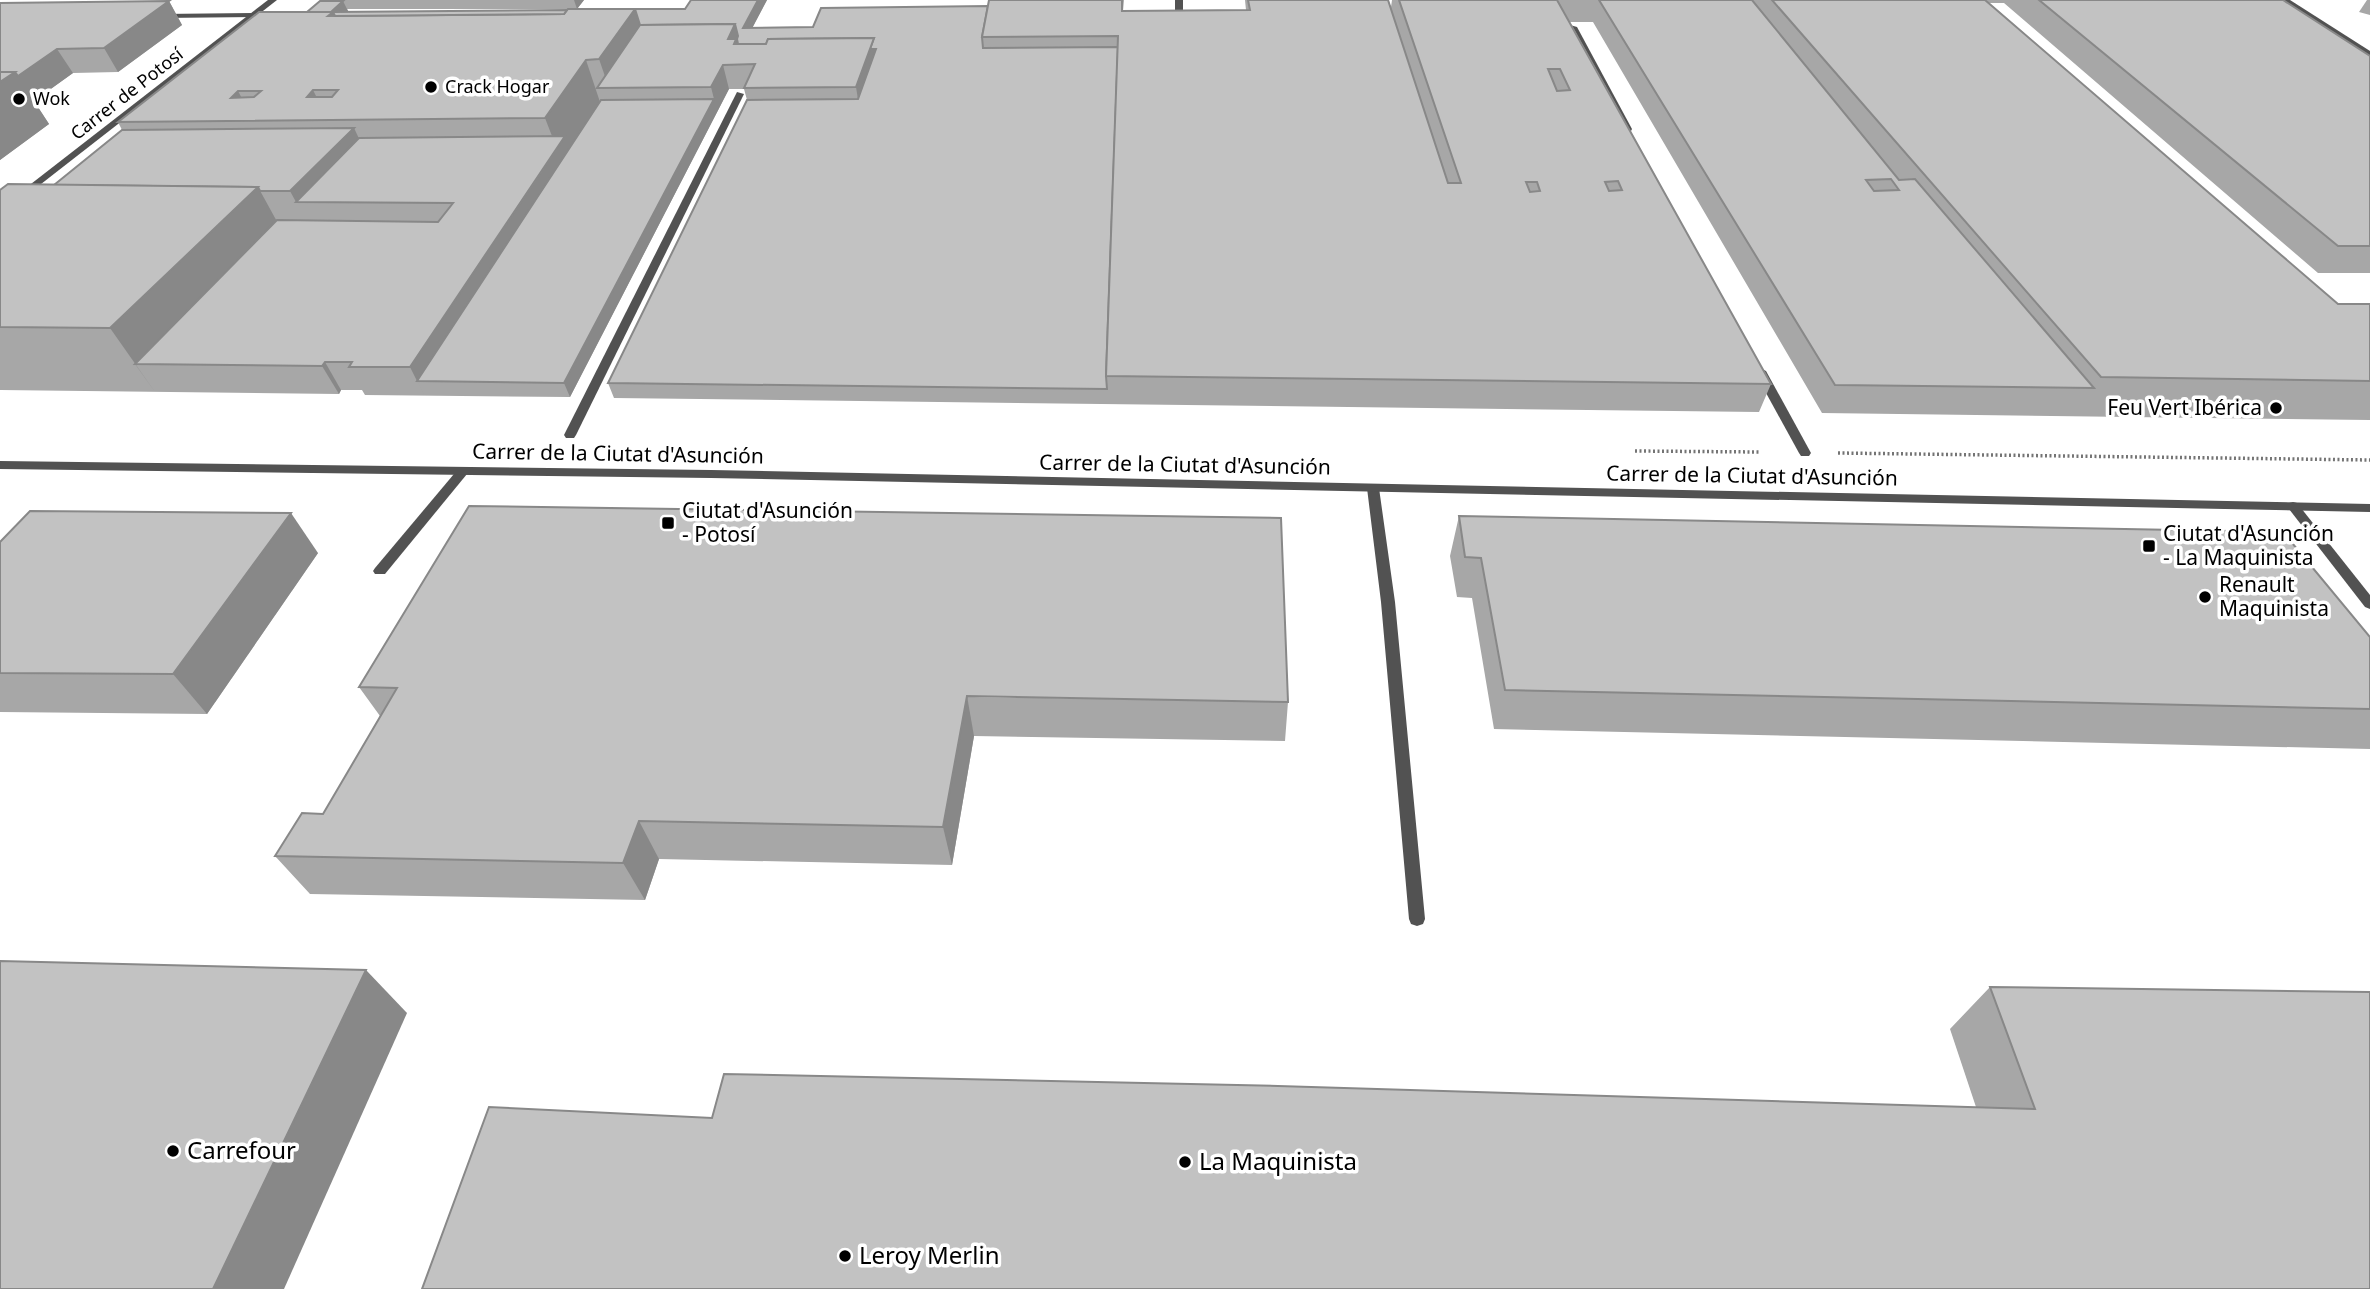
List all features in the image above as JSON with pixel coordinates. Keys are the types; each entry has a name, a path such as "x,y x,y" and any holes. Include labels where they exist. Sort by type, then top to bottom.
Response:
{"street":[{"name":"Carrer de Potosí","path":"0,213 273,0"},
{"path":"1178,0 1179,27"},
{"path":"2285,0 2370,55"},
{"path":"148,16 253,15"},
{"path":"1573,27 1632,135"},
{"path":"570,435 740,94"},
{"path":"1755,363 1805,453"},
{"name":"Carrer de la Ciutat d'Asunción","path":"0,465 463,471 2370,508"},
{"path":"380,571 463,471"},
{"path":"1373,488 1388,602 1417,919"},
{"path":"2293,506 2370,604"}],"building":[{"path":"691,0 758,0 743,28 813,27 821,8 988,6 982,37 983,48 1118,47 1107,389 608,383 747,100 858,99 876,49 870,49 874,38 768,39 766,44 738,44 735,24 640,25 635,9 685,9"},
{"path":"989,0 1122,0 1122,11 1250,10 1248,0 1388,0 1448,183 1461,183 1399,0 1557,0 1771,384 1106,376 1118,36 982,37","holes":["1548,69 1560,69 1570,90 1557,91","1618,181 1622,190 1609,191 1605,182","1526,182 1537,182 1540,191 1530,192"]},
{"path":"1599,0 1752,0 1899,180 1915,179 2094,388 1835,385","holes":["1891,179 1899,190 1874,191 1866,180"]},
{"path":"1772,0 1985,0 2338,304 2370,304 2370,381 2101,377"},
{"path":"2039,0 2283,0 2370,56 2370,246 2338,246"},
{"path":"169,1 104,48 57,49 18,76 15,72 0,72 0,3"},
{"path":"320,1 343,1 331,12 307,12"},
{"path":"568,9 635,9 599,59 586,60 545,118 118,122 259,12 333,12 328,16 564,14","holes":["313,90 338,90 332,97 307,97","238,91 261,91 254,97 231,98"]},
{"path":"567,10 564,14 335,16 333,12"},
{"path":"735,24 728,39 736,39 734,44 766,44 768,39 874,38 856,87 744,88 755,64 723,65 711,87 597,88 640,25"},
{"path":"0,72 15,72 0,82"},
{"path":"714,99 564,383 417,381 601,100"},
{"path":"354,128 290,191 260,191 258,187 54,185 122,130"},
{"path":"565,136 410,367 349,367 352,362 325,362 322,366 135,364 277,220 438,222 453,203 296,202 359,138"},
{"path":"8,184 258,187 110,328 0,327 0,190"},
{"path":"469,506 1281,518 1288,702 967,696 943,827 639,821 623,863 275,856 302,813 323,814 397,688 359,687"},
{"path":"30,511 291,513 173,674 0,673 0,542"},
{"path":"1459,516 2283,532 2370,637 2370,709 1505,690 1481,558 1465,557"},
{"name":"Carrefour","path":"0,961 366,970 213,1289 0,1289"},
{"name":"La Maquinista","path":"1990,987 2370,992 2370,1289 422,1289 489,1107 712,1118 724,1074 1278,1086 2035,1109"}],"place":[{"name":"Crack Hogar","path":"431,87"},
{"name":"Wok","path":"19,99"},
{"name":"Feu Vert Ibérica","path":"2276,408"},
{"name":"Ciutat d'Asunción - Potosí","path":"668,523"},
{"name":"Ciutat d'Asunción - La Maquinista","path":"2149,546"},
{"name":"Renault Maquinista","path":"2205,597"},
{"name":"Carrefour","path":"173,1151"},
{"name":"La Maquinista","path":"1185,1162"},
{"name":"Leroy Merlin","path":"845,1256"}]}
